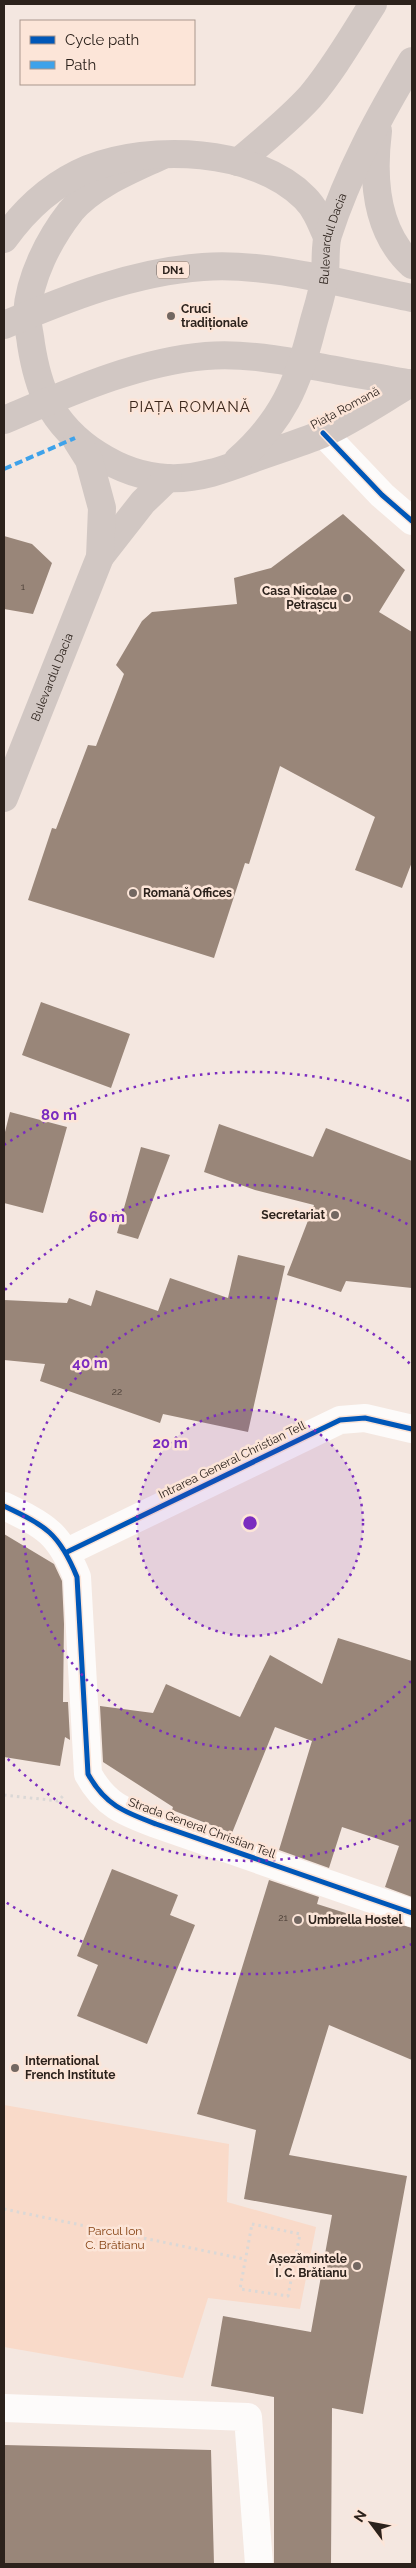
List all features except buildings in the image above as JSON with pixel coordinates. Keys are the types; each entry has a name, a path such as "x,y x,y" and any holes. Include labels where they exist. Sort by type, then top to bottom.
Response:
{"main road":[{"path":"238,162 276,131 310,96 336,63 373,4"},
{"name":"Bulevardul Dacia","path":"303,364 324,281 327,237 345,189 379,120 412,61"},
{"name":"Bulevardul Dacia","path":"379,120 374,160 377,191 384,225 397,249 412,265"},
{"path":"8,226 32,204 62,182 88,169 114,162 180,153 238,162 255,167 288,184 304,198 316,213 327,237"},
{"path":"47,401 34,359 16,320 40,264 72,210 108,182 161,156"},
{"name":"DN1","path":"16,320 59,301 101,288 171,271 204,267 237,268 324,281 412,298"},
{"name":"Piața Romană","path":"4,420 47,401 123,374 167,362 196,357 239,355 303,364 412,384"},
{"name":"Piața Romană","path":"231,467 254,446 273,424 286,405 303,364"},
{"name":"Piața Romană","path":"47,401 62,424 75,438 120,467 147,476 168,478 194,477 231,467 323,433 412,384"},
{"name":"Bulevardul Dacia","path":"75,438 89,460 101,500 103,523 100,557"},
{"name":"Bulevardul Dacia","path":"4,798 100,557 143,502 168,478"}],"street":[{"path":"323,433 382,495 412,522"},
{"name":"Intrarea General Christian Tell","path":"66,1552 340,1420 365,1418 412,1429"},
{"path":"4,1506 48,1530 66,1552 77,1577 88,1774"},
{"name":"Strada General Christian Tell","path":"88,1774 98,1792 131,1815 412,1913"},
{"path":"4,2408 248,2417 259,2564"}],"path":[{"path":"4,1796 58,1801 88,1774"},
{"path":"4,2209 244,2259"},
{"path":"252,2224 300,2234 288,2296 240,2289 244,2259 252,2224"}],"green space":[{"name":"Parcul Ion C. Brătianu","path":"4,2105 229,2144 227,2202 316,2227 300,2309 208,2298 183,2378 4,2347"}],"marked path":[{"path":"4,469 75,438"}],"cycle path":[{"path":"323,433 382,495 412,521"},
{"path":"67,1552 340,1420 365,1418 412,1429"},
{"path":"4,1506 31,1519 50,1532 64,1550 77,1577 88,1774 101,1793 116,1806 145,1820 412,1913"}],"place":[{"name":"Cruci tradiționale","path":"171,316"},
{"name":"Casa Nicolae Petrașcu","path":"347,598"},
{"name":"Romană Offices","path":"133,893"},
{"name":"Secretariat","path":"335,1215"},
{"name":"Umbrella Hostel","path":"298,1920"},
{"name":"International French Institute","path":"15,2068"},
{"name":"Așezămintele I. C. Brătianu","path":"357,2266"}],"district":[{"name":"PIAȚA ROMANĂ","path":"190,407"}]}
